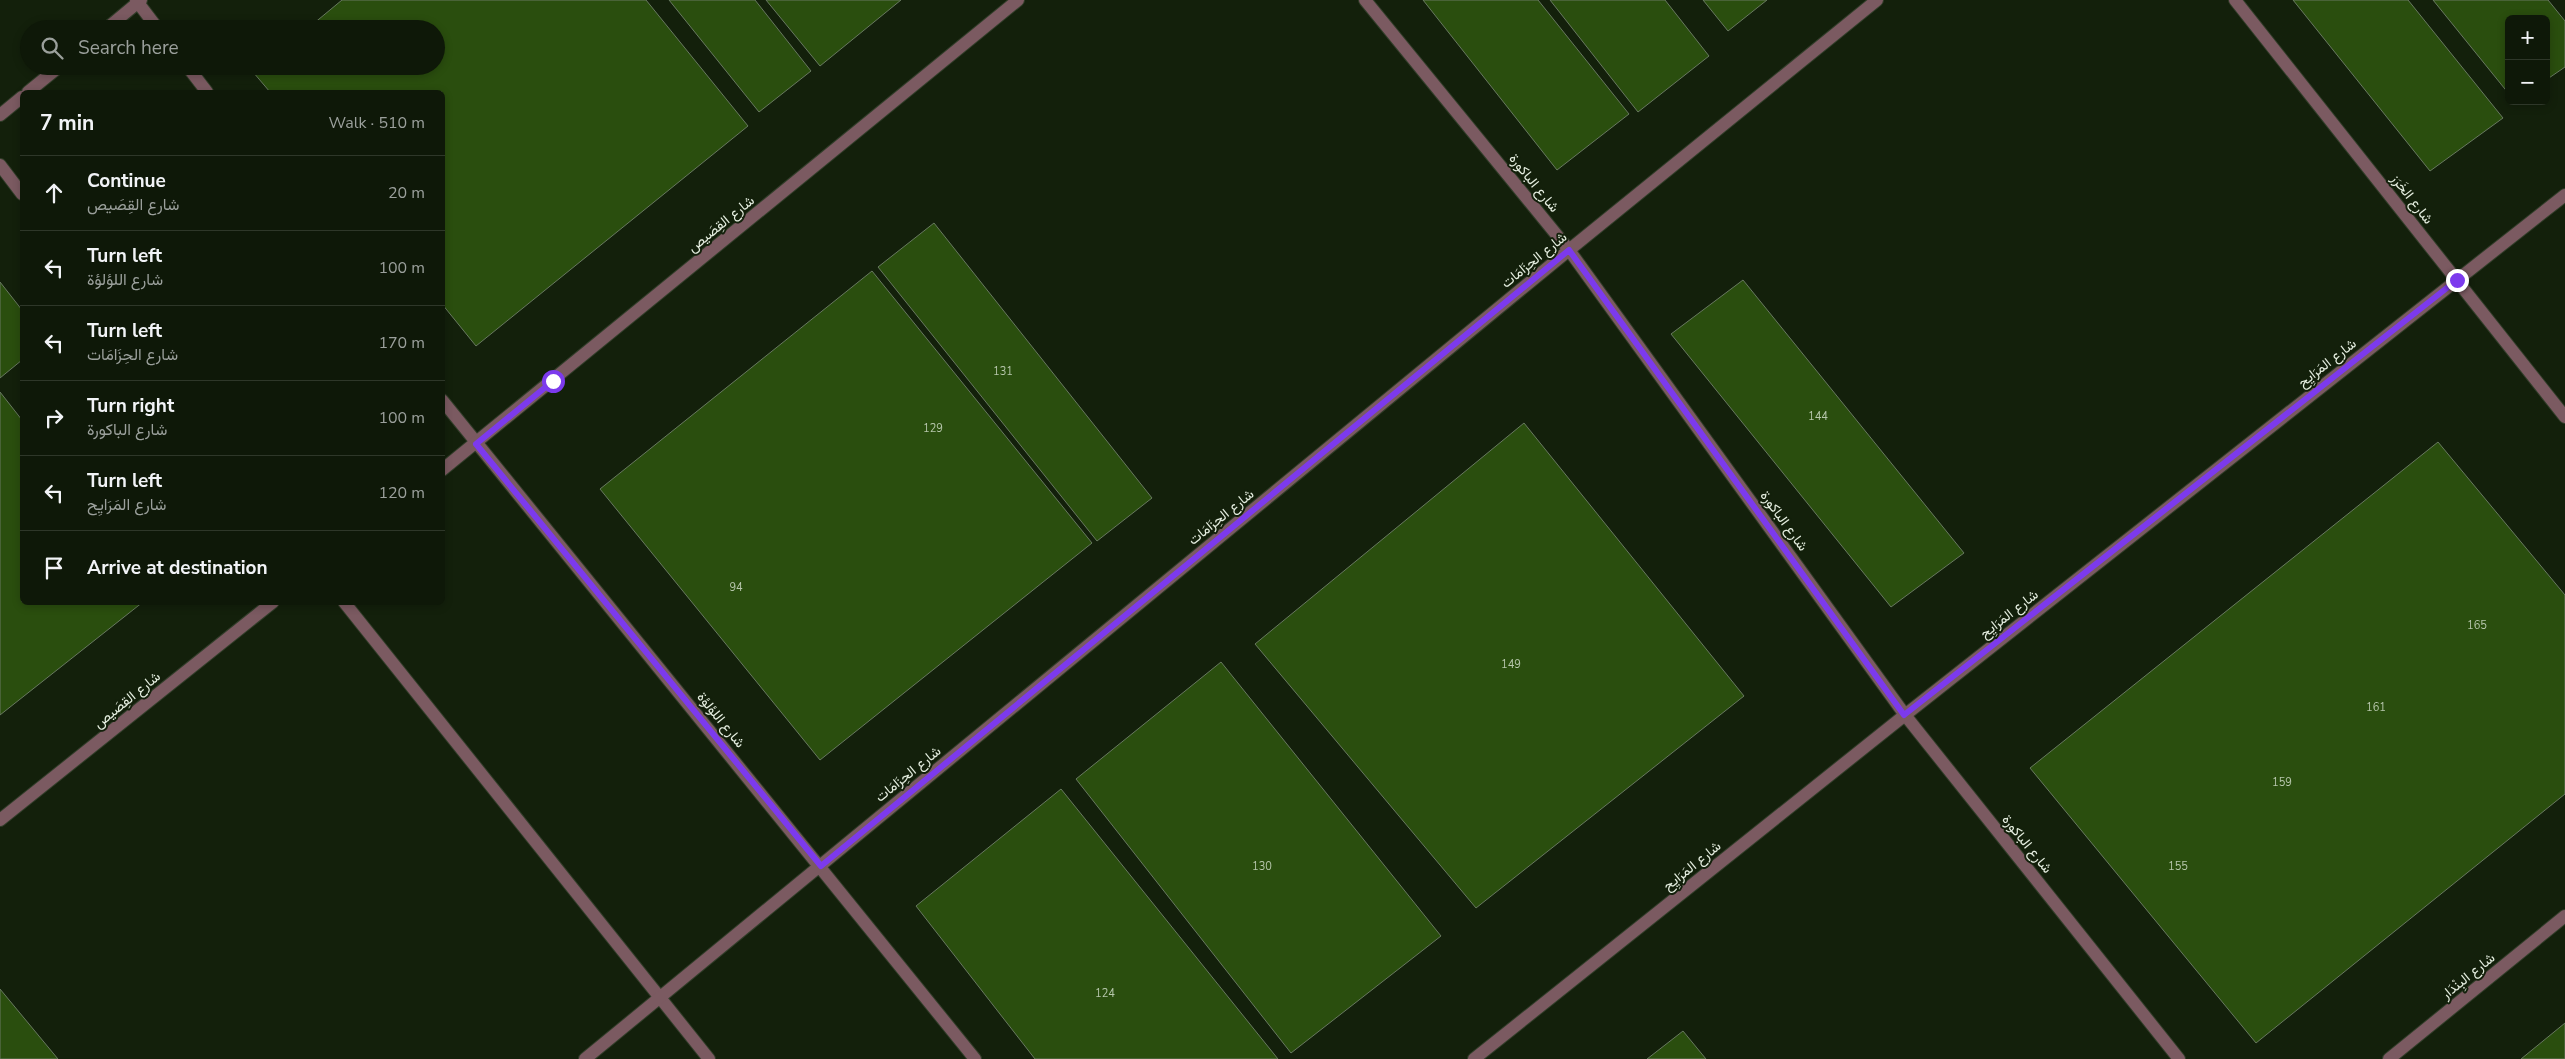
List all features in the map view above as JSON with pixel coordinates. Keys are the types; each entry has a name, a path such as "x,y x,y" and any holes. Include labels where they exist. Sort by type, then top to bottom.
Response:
{"street":[{"name":"شارع القِصَيص","path":"445,468 1018,0"},
{"name":"شارع الباكورة","path":"1365,0 1569,250 1904,715 2180,1059"},
{"name":"شارع الحِزَامَات","path":"585,1059 1569,250 1877,0"},
{"name":"شارع الخَرَز","path":"2235,0 2565,417"},
{"path":"116,20 138,1 152,20"},
{"path":"30,90 49,75"},
{"path":"194,75 205,90"},
{"path":"0,115 20,99"},
{"path":"0,165 20,191"},
{"name":"شارع المَرَايِح","path":"1474,1059 1904,715 2565,195"},
{"name":"شارع اللؤلؤة","path":"445,404 821,866 975,1059"},
{"name":"شارع القِصَيص","path":"0,820 269,605"},
{"path":"346,605 709,1059"},
{"name":"شارع البِنْدَار","path":"2389,1059 2565,916"}],"building":[{"path":"342,0 646,0 748,126 476,346 445,308 445,90 268,90 256,75 445,75 445,20 318,20"},
{"path":"669,0 755,0 811,71 759,112"},
{"path":"766,0 901,0 820,66"},
{"path":"1423,0 1538,0 1629,114 1557,170"},
{"path":"1550,0 1665,0 1709,56 1638,112"},
{"path":"1703,0 1767,0 1728,31"},
{"path":"2293,0 2408,0 2503,118 2430,171"},
{"path":"2433,0 2548,0 2565,21 2565,67 2550,77 2550,15 2505,15 2505,89"},
{"path":"934,223 1152,498 1097,541 878,267"},
{"path":"872,271 1092,543 820,760 600,489"},
{"path":"1743,280 1964,553 1891,607 1671,334"},
{"path":"0,282 20,307 20,362 0,378"},
{"path":"0,392 20,417 20,605 139,605 0,715"},
{"path":"1524,423 1744,696 1476,908 1255,644"},
{"path":"2438,442 2565,595 2565,794 2256,1043 2030,768"},
{"path":"1221,662 1441,936 1291,1053 1076,779"},
{"path":"1061,789 1278,1059 1035,1059 916,906"},
{"path":"0,989 58,1059 0,1059"},
{"path":"2565,1023 2565,1059 2521,1059"},
{"path":"1683,1031 1706,1059 1647,1059"}],"route":[{"path":"553,381 476,444 821,866 1569,250 1904,715 2457,280"}]}
